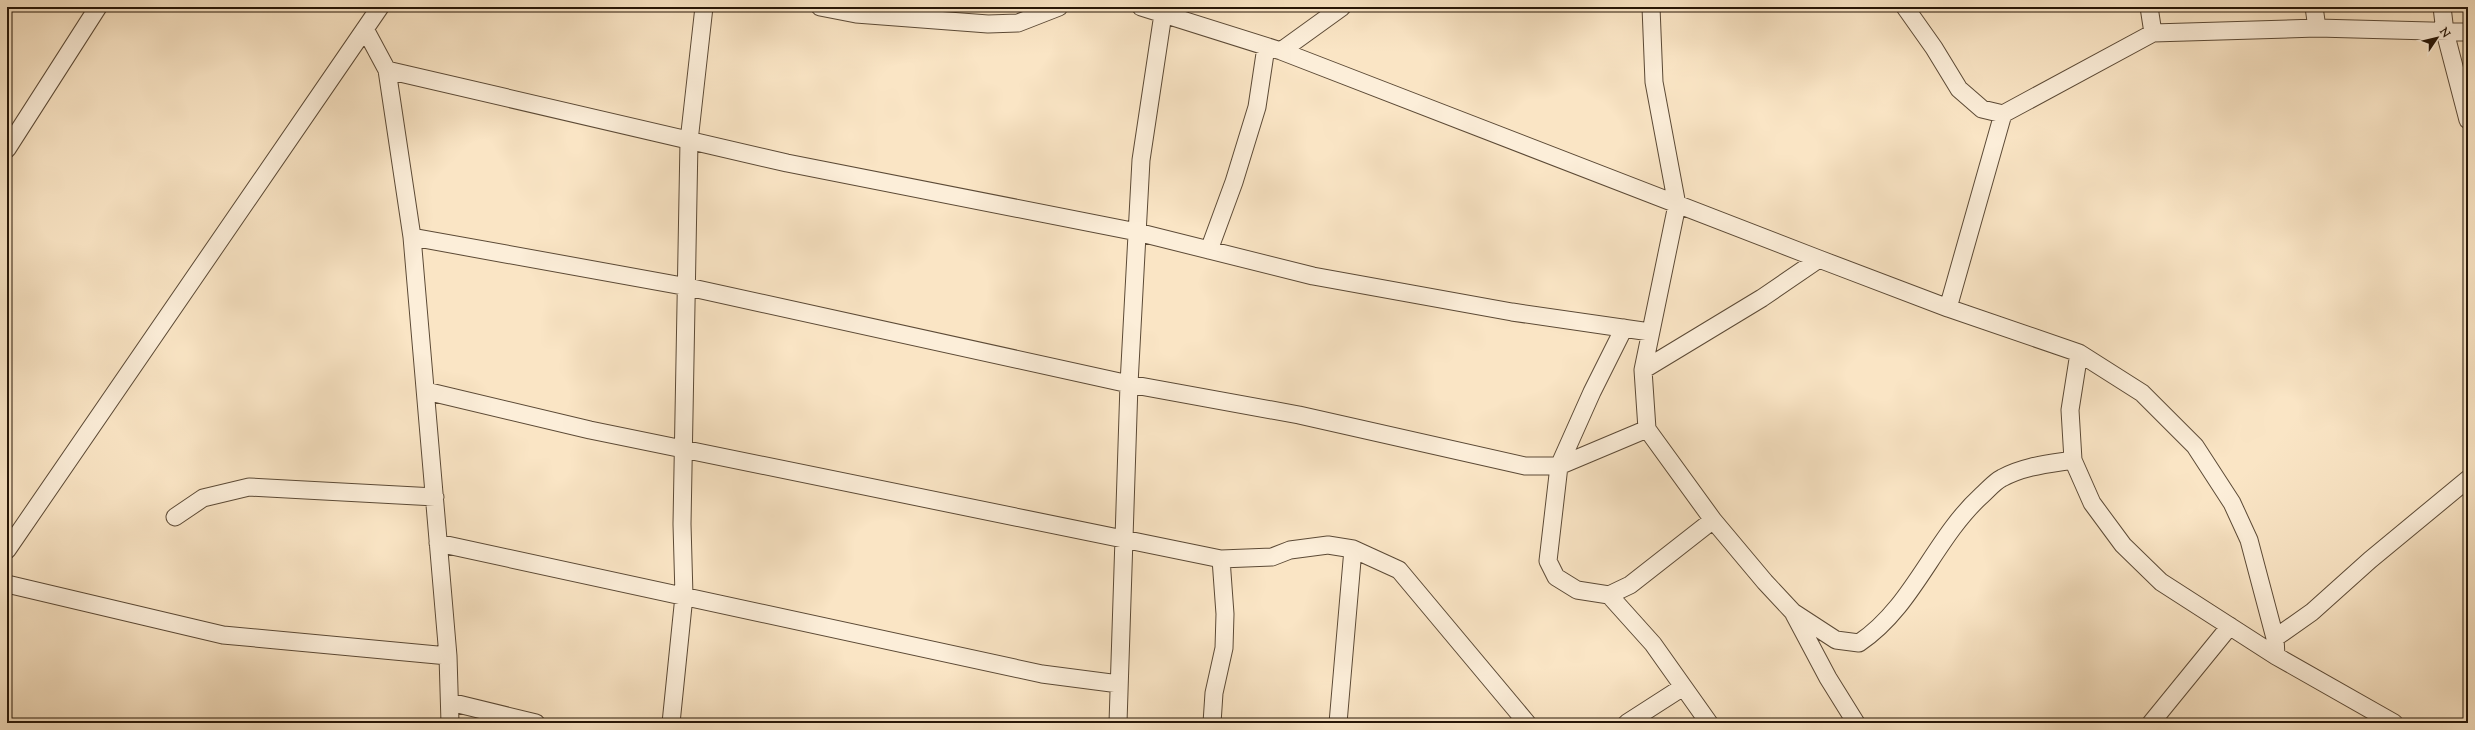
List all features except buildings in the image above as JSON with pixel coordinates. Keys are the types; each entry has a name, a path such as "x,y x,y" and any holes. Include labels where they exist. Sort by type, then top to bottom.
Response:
{"street":[{"path":"7,149 98,7"},
{"path":"7,550 380,7"},
{"path":"671,723 684,596 682,524 690,141 704,7"},
{"path":"820,7 856,14 988,24 1018,22 1060,7"},
{"path":"1141,7 1274,49 1948,308 2079,353 2142,392 2195,446 2232,503 2249,540 2275,638 2276,656"},
{"path":"1209,250 1234,182 1274,49 1342,7"},
{"path":"1651,7 1654,82 1677,205 1643,370 1647,429 1713,520 1765,582 1793,612 1836,640 1860,644 1877,632 1924,571 1964,512 2001,478 2032,466 2072,460"},
{"path":"1905,7 1934,48 1959,89 1982,109 2003,114 2153,32 2317,28 2468,32"},
{"path":"2149,7 2153,32"},
{"path":"2314,7 2317,28"},
{"path":"2442,7 2445,32 2468,120"},
{"path":"1118,723 1129,384 1141,160 1163,14"},
{"path":"365,29 387,70 412,236 448,656 450,723"},
{"path":"387,70 787,163 1137,232 1313,276 1512,312 1650,332"},
{"path":"1948,308 2003,114"},
{"path":"412,236 688,287 1129,384 1299,415 1525,466 1559,466 1647,429"},
{"path":"1643,370 1762,298 1819,259"},
{"path":"1624,328 1592,392 1559,466 1548,561 1556,577 1577,590 1609,595 1630,585 1713,520"},
{"path":"2079,353 2070,410 2072,460 2092,504 2123,545 2161,582 2276,656 2394,723"},
{"path":"426,391 582,428 684,450 1123,538 1220,559 1272,557 1290,550 1328,545 1353,549 1399,570 1527,723"},
{"path":"2275,638 2312,612 2370,560 2468,479"},
{"path":"175,517 203,498 249,486 435,497"},
{"path":"438,543 1042,674 1119,684"},
{"path":"1338,723 1353,549"},
{"path":"1212,723 1214,693 1224,648 1225,614 1220,559"},
{"path":"7,584 223,635 448,656"},
{"path":"1609,595 1652,644 1710,723"},
{"path":"1793,612 1828,678 1856,723"},
{"path":"2151,723 2230,626"},
{"path":"1627,723 1683,687"},
{"path":"450,702 536,723"}]}
